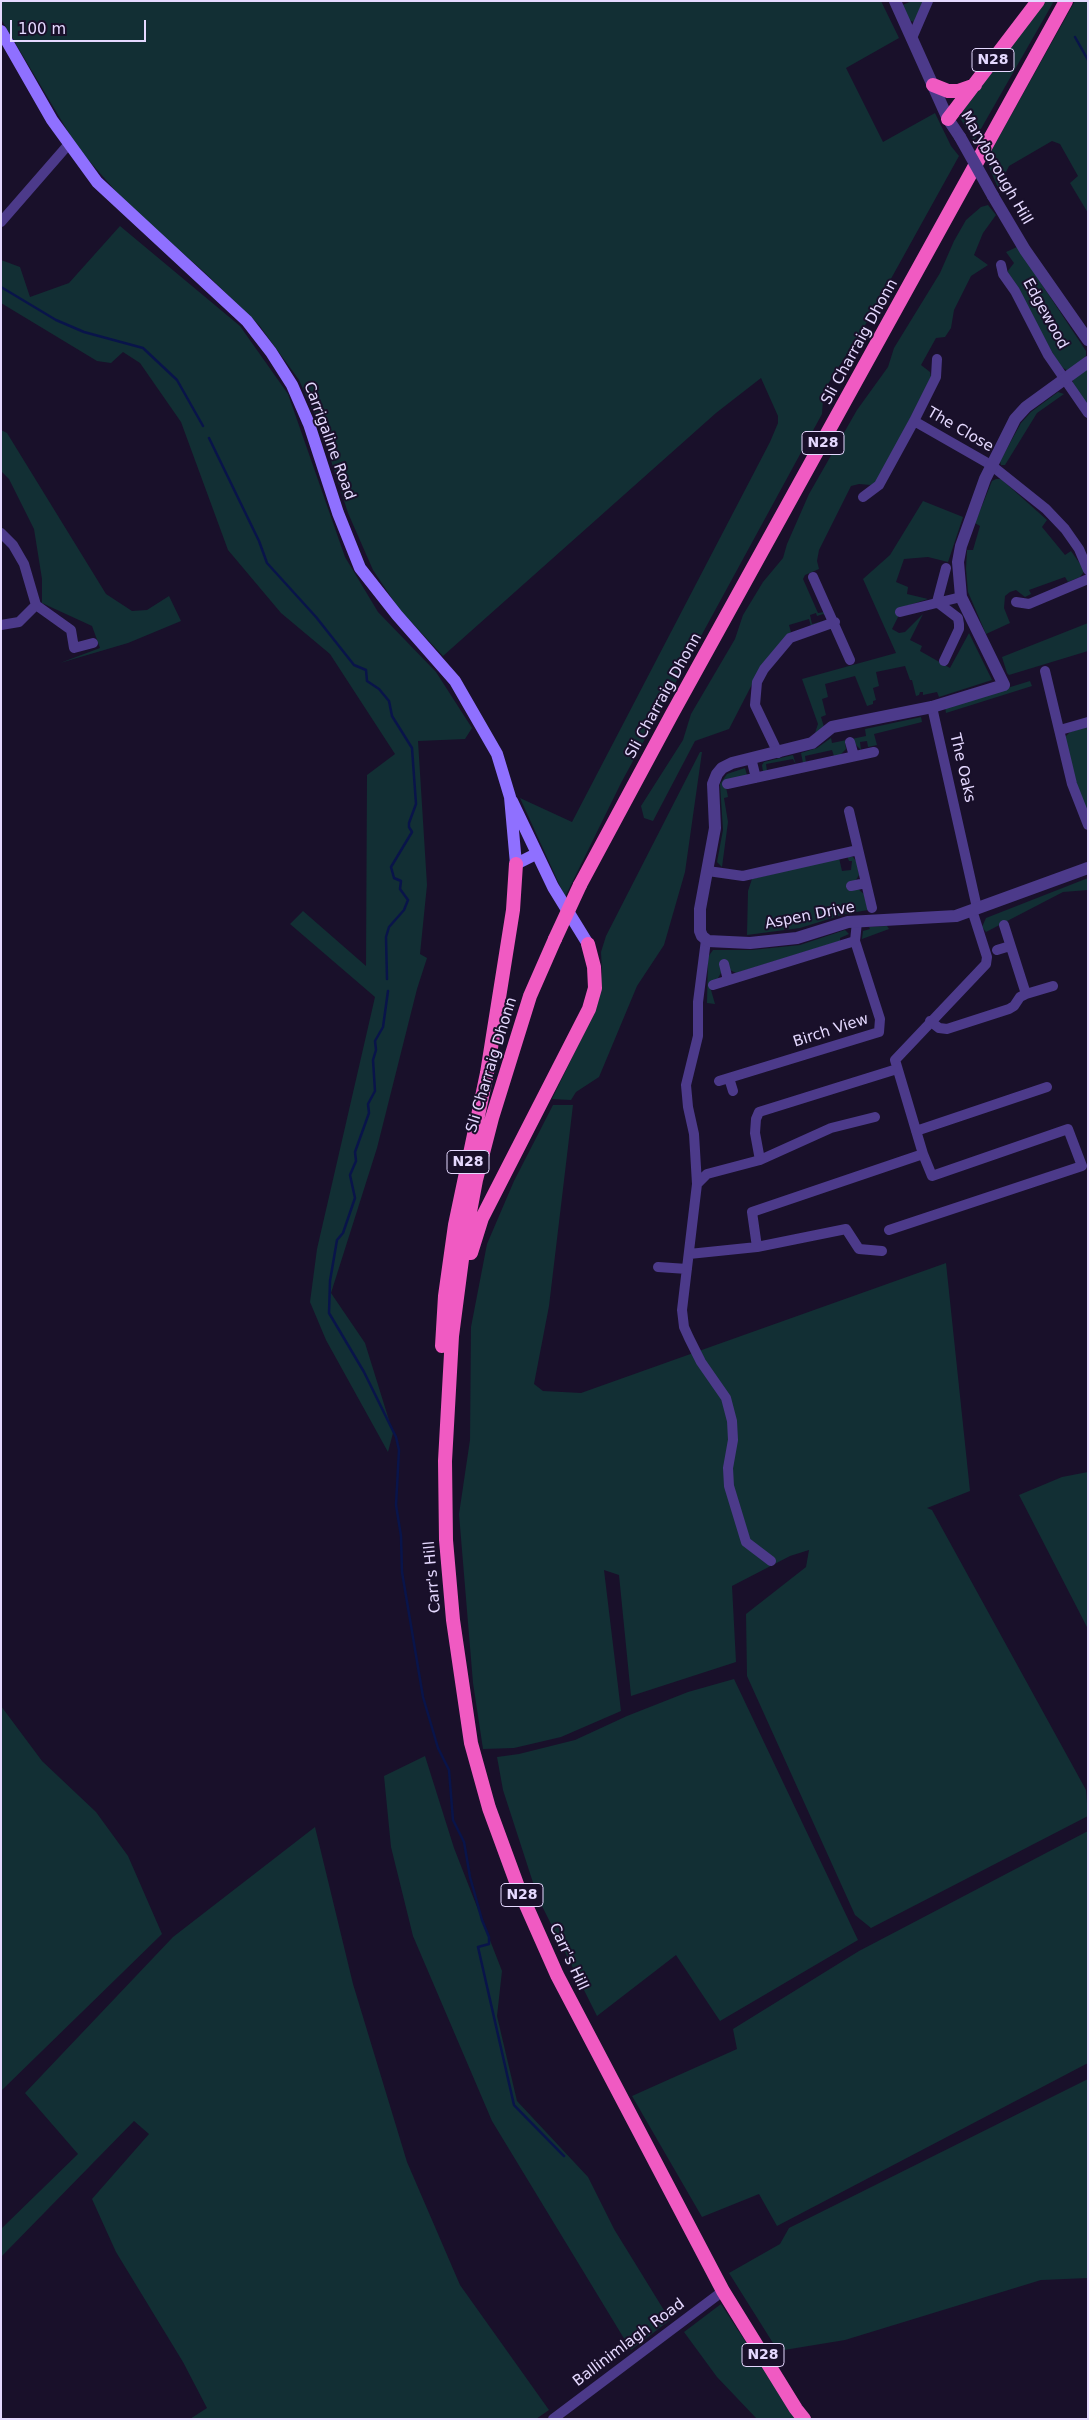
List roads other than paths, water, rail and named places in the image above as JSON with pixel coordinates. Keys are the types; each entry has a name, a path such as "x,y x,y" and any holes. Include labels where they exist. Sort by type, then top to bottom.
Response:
{"highway":[{"name":"N28","path":"948,119 1038,1"},
{"name":"Sli Charraig Dhonn","path":"445,1461 452,1336 464,1244 476,1180 512,1048 530,996 580,885 672,714 1066,1"},
{"name":"N28","path":"933,85 948,91 958,91 975,85"},
{"name":"N28","path":"445,1461 440,1427 439,1378 445,1296 455,1225 487,1073 510,929 516,864"},
{"name":"N28","path":"445,1461 452,1434 462,1314 472,1244 502,1177 589,1010 594,988 594,967 588,944"},
{"name":"Carr's Hill","path":"445,1461 446,1540 453,1620 472,1743 488,1808 518,1886 557,1975 723,2291 804,2419"}],"main road":[{"name":"Carrigaline Road","path":"1,31 36,94 68,145 97,182 247,321 271,352 292,385 309,424 338,513 360,568 397,615 455,681 497,754 510,797 536,854 588,944"},
{"name":"Carrigaline Road","path":"510,797 516,864"},
{"path":"516,864 536,854"}],"street":[{"name":"Maryborough Hill","path":"895,1 948,119 1025,250 1088,340"},
{"path":"912,38 928,1"},
{"path":"1,222 68,145"},
{"name":"Edgewood","path":"1001,265 1003,274 1016,291 1035,332 1063,378 1088,413"},
{"name":"The Close","path":"863,497 879,484 914,420 936,376 937,359"},
{"path":"771,1561 746,1542 729,1486 728,1468 733,1440 732,1421 726,1398 701,1362 684,1327 682,1310 696,1184 696,1152 686,1086 698,1036 698,1002 706,940 701,933 700,912 715,828 714,779 727,765 812,744 832,727 932,707 1004,684 961,597 958,562 961,546 969,519 991,465 1015,419 1026,407 1063,378 1088,362"},
{"name":"The Close","path":"914,420 991,465 1046,509 1065,529 1079,549 1088,570"},
{"path":"1,533 13,545 24,564 36,606 71,630 74,648 93,643"},
{"path":"937,602 946,568"},
{"path":"814,577 850,660"},
{"path":"1016,602 1029,604 1088,578"},
{"path":"900,612 961,597"},
{"path":"937,602 958,618 959,624 959,629 944,661"},
{"path":"1,625 19,622 36,606"},
{"path":"778,753 755,705 757,682 764,669 790,638 835,622"},
{"path":"1046,671 1060,730 1061,743 1072,784 1088,825"},
{"name":"The Oaks","path":"930,1021 986,964 987,957 932,707"},
{"path":"1060,730 1088,722"},
{"path":"850,742 854,756"},
{"path":"727,784 874,752"},
{"path":"751,758 756,778"},
{"name":"Aspen Drive","path":"706,940 750,943 787,939 838,924 857,922 872,914 849,811"},
{"path":"708,871 743,876 858,850"},
{"path":"872,914 938,918 975,909 1088,868"},
{"name":"Aspen Drive","path":"851,886 866,883"},
{"name":"Birch View","path":"733,1091 724,1079 879,1032 880,1019 855,941 857,922"},
{"path":"1004,925 1026,994"},
{"path":"713,985 855,941"},
{"path":"997,950 1010,946"},
{"path":"724,964 728,980"},
{"path":"889,1230 1082,1166 1068,1129 932,1176 923,1154 895,1063 896,1056 930,1021 939,1028 947,1029 1009,1009 1020,997 1053,986"},
{"path":"760,1160 755,1133 759,1112 896,1069"},
{"path":"916,1131 1047,1087"},
{"path":"696,1184 707,1174 760,1160 831,1128 875,1117"},
{"path":"757,1247 752,1212 923,1154"},
{"path":"689,1254 757,1247 846,1229 859,1249 882,1251"},
{"path":"658,1267 687,1269"},
{"name":"Ballinimlagh Road","path":"554,2419 723,2291"}],"waterway":[{"path":"1075,37 1088,60"},
{"path":"1,287 56,320 84,332 143,348 177,380 203,426"},
{"path":"209,438 259,541 267,563 316,617 354,665 366,670 367,681 379,689 389,701 392,716 412,748 416,804 409,823 412,832 391,867 394,878 401,881 400,889 408,900 404,910 389,927 386,937 387,979"},
{"path":"388,991 383,1027 375,1041 376,1050 373,1060 375,1091 368,1104 369,1113 355,1152 356,1161 350,1175 355,1198 343,1233 337,1240 330,1281 329,1313 364,1372 396,1437 399,1450 396,1505 401,1536 402,1572 423,1697 438,1748 449,1770 453,1820 464,1842 470,1877 482,1920 489,1937 489,1944 478,1947 514,2105 564,2156"}]}
